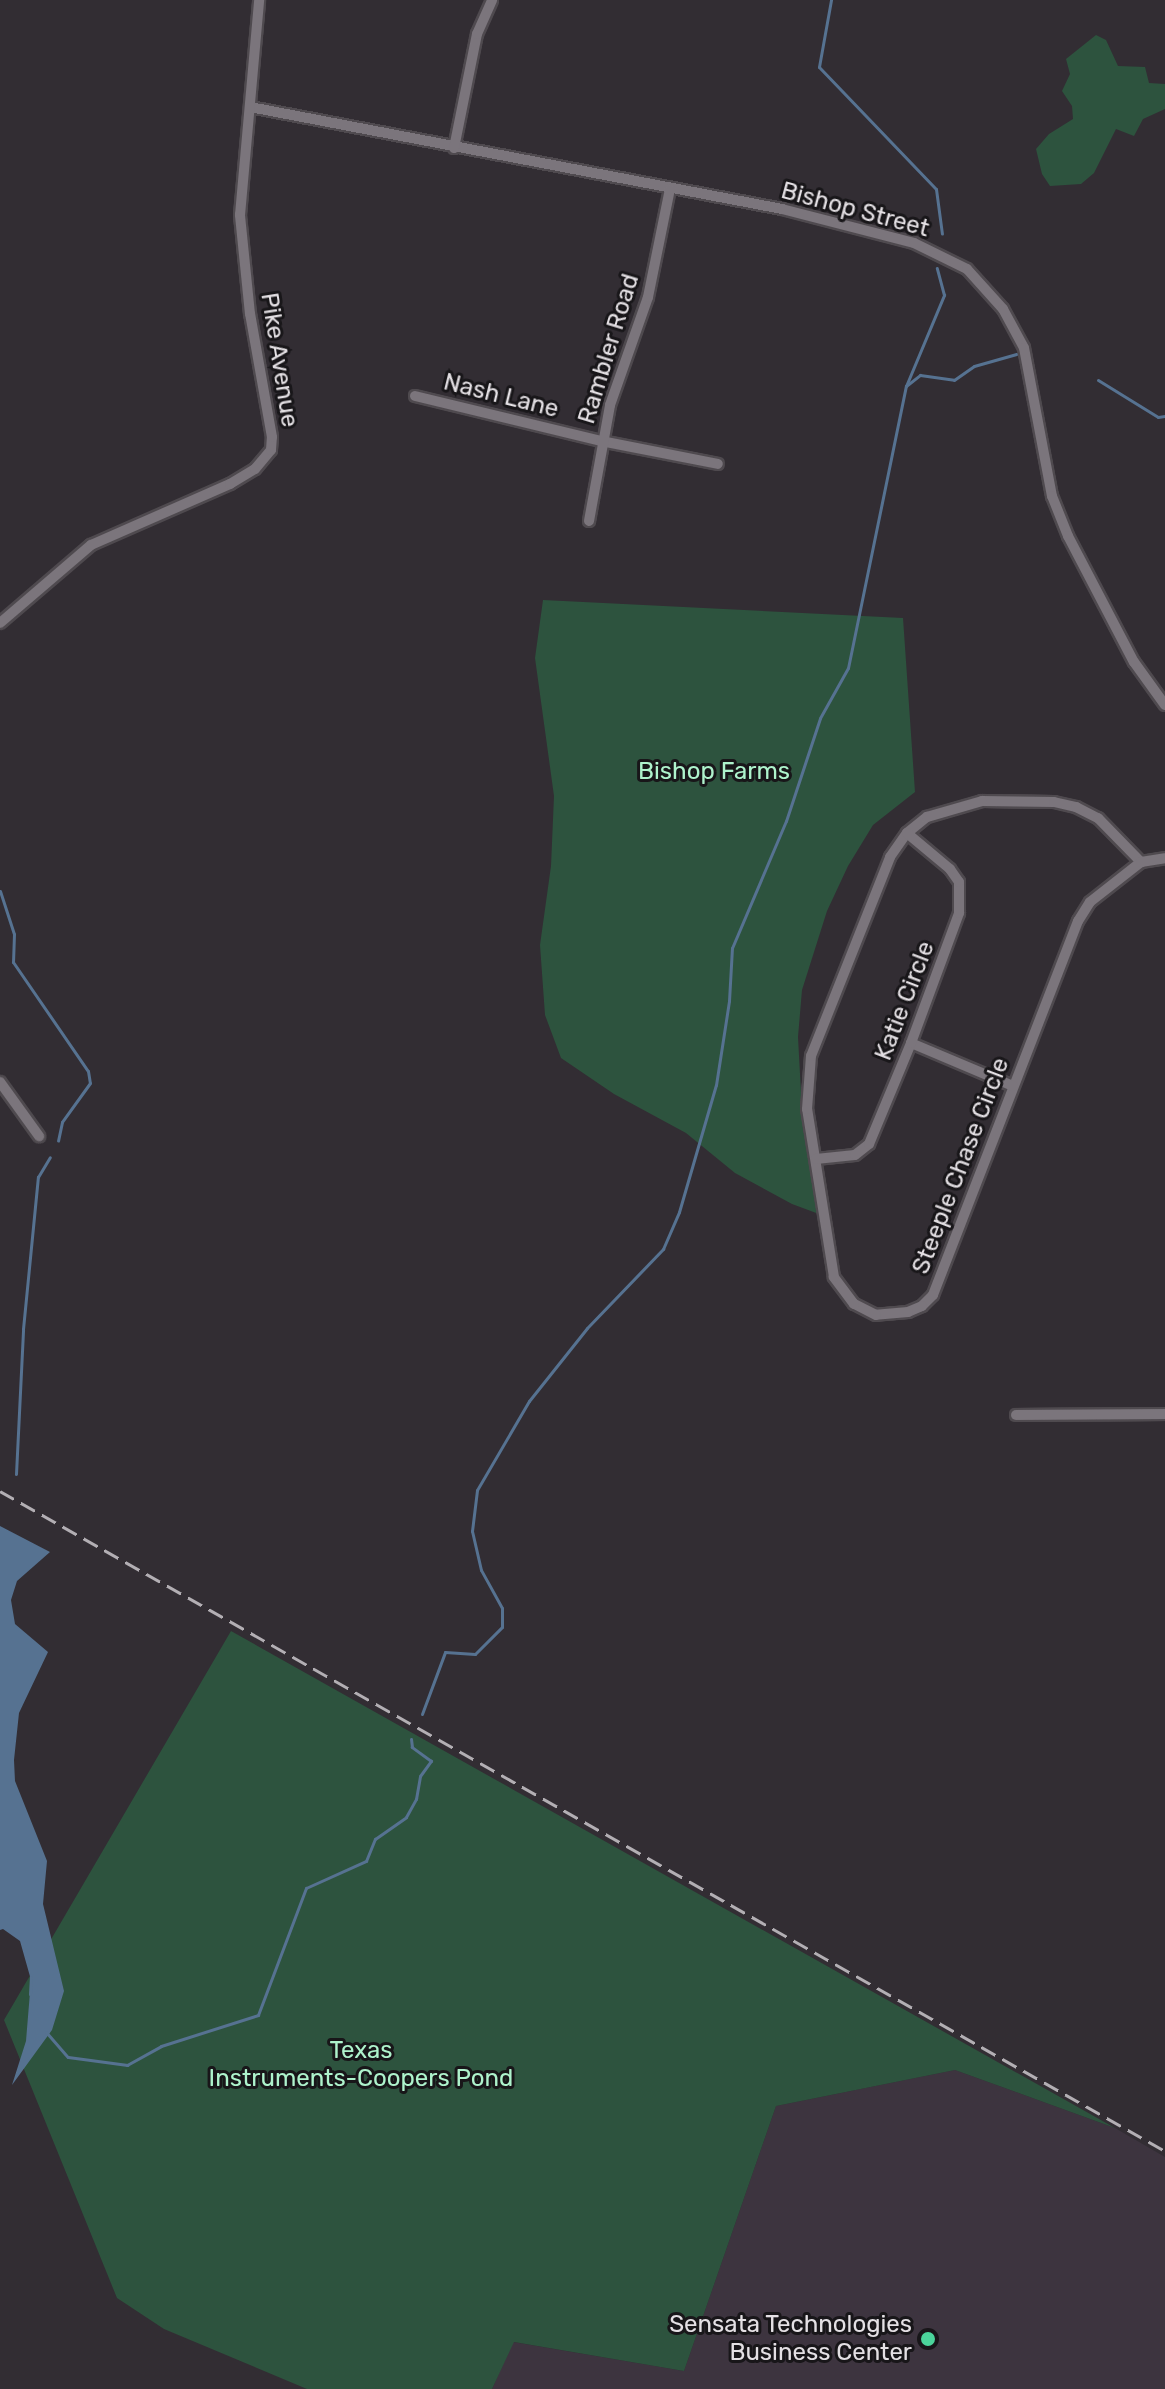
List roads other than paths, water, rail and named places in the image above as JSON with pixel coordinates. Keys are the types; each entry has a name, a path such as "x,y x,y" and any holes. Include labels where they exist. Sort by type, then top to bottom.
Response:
{"street":[{"name":"Pike Avenue","path":"0,623 91,545 230,484 255,469 271,450 272,437 242,250 242,188 259,0"},
{"path":"454,148 477,34 492,0"},
{"name":"Bishop Street","path":"250,107 782,209 914,243 967,269 1003,309 1024,348 1057,509 1134,662 1165,705"},
{"name":"Rambler Road","path":"589,521 601,441 618,374 648,297 670,189"},
{"name":"Nash Lane","path":"415,396 601,441 718,464"},
{"name":"Steeple Chase Circle","path":"1141,862 1098,818 1054,802 982,801 927,817 907,833 883,870 811,1056 807,1109 831,1265 843,1292 854,1304 876,1315 908,1312 922,1306 938,1283 1078,921 1090,902 1141,862 1165,858"},
{"name":"Katie Circle","path":"816,1159 837,1159 863,1151 911,1043 959,913 962,896 959,882 950,869 907,833"},
{"path":"911,1043 1013,1086"},
{"path":"0,1082 39,1136"},
{"path":"1016,1415 1165,1414"}],"water":[{"path":"0,1526 50,1552 17,1581 11,1600 15,1624 48,1652 19,1713 14,1760 15,1781 47,1861 43,1904 64,1991 52,2030 12,2085 26,2041 31,1980 20,1941 0,1930"}],"waterway":[{"path":"831,0 819,67 936,189 942,234"},
{"path":"422,1714 445,1652 475,1654 502,1627 502,1608 481,1570 472,1531 477,1490 529,1401 587,1328 663,1249 679,1212 716,1085 729,1001 732,948 786,821 820,718 848,668 906,386 944,295 937,268"},
{"path":"906,386 920,375 954,380 974,366 1016,354"},
{"path":"1098,380 1158,417 1165,416"},
{"path":"0,891 14,934 13,962 88,1071 90,1083 62,1122 58,1141"},
{"path":"16,1474 23,1329 38,1177 50,1157"},
{"path":"46,2032 68,2057 127,2065 161,2046 258,2015 306,1888 366,1861 375,1839 406,1817 416,1799 420,1776 431,1761 412,1747 411,1739"},
{"path":"30,1994 31,1977"}],"railway":[{"path":"0,1491 1165,2151"}],"place":[{"name":"Sensata Technologies Business Center","path":"928,2339"}],"park label":[{"name":"Bishop Farms","path":"714,772"},
{"name":"Texas Instruments-Coopers Pond","path":"361,2065"}]}
